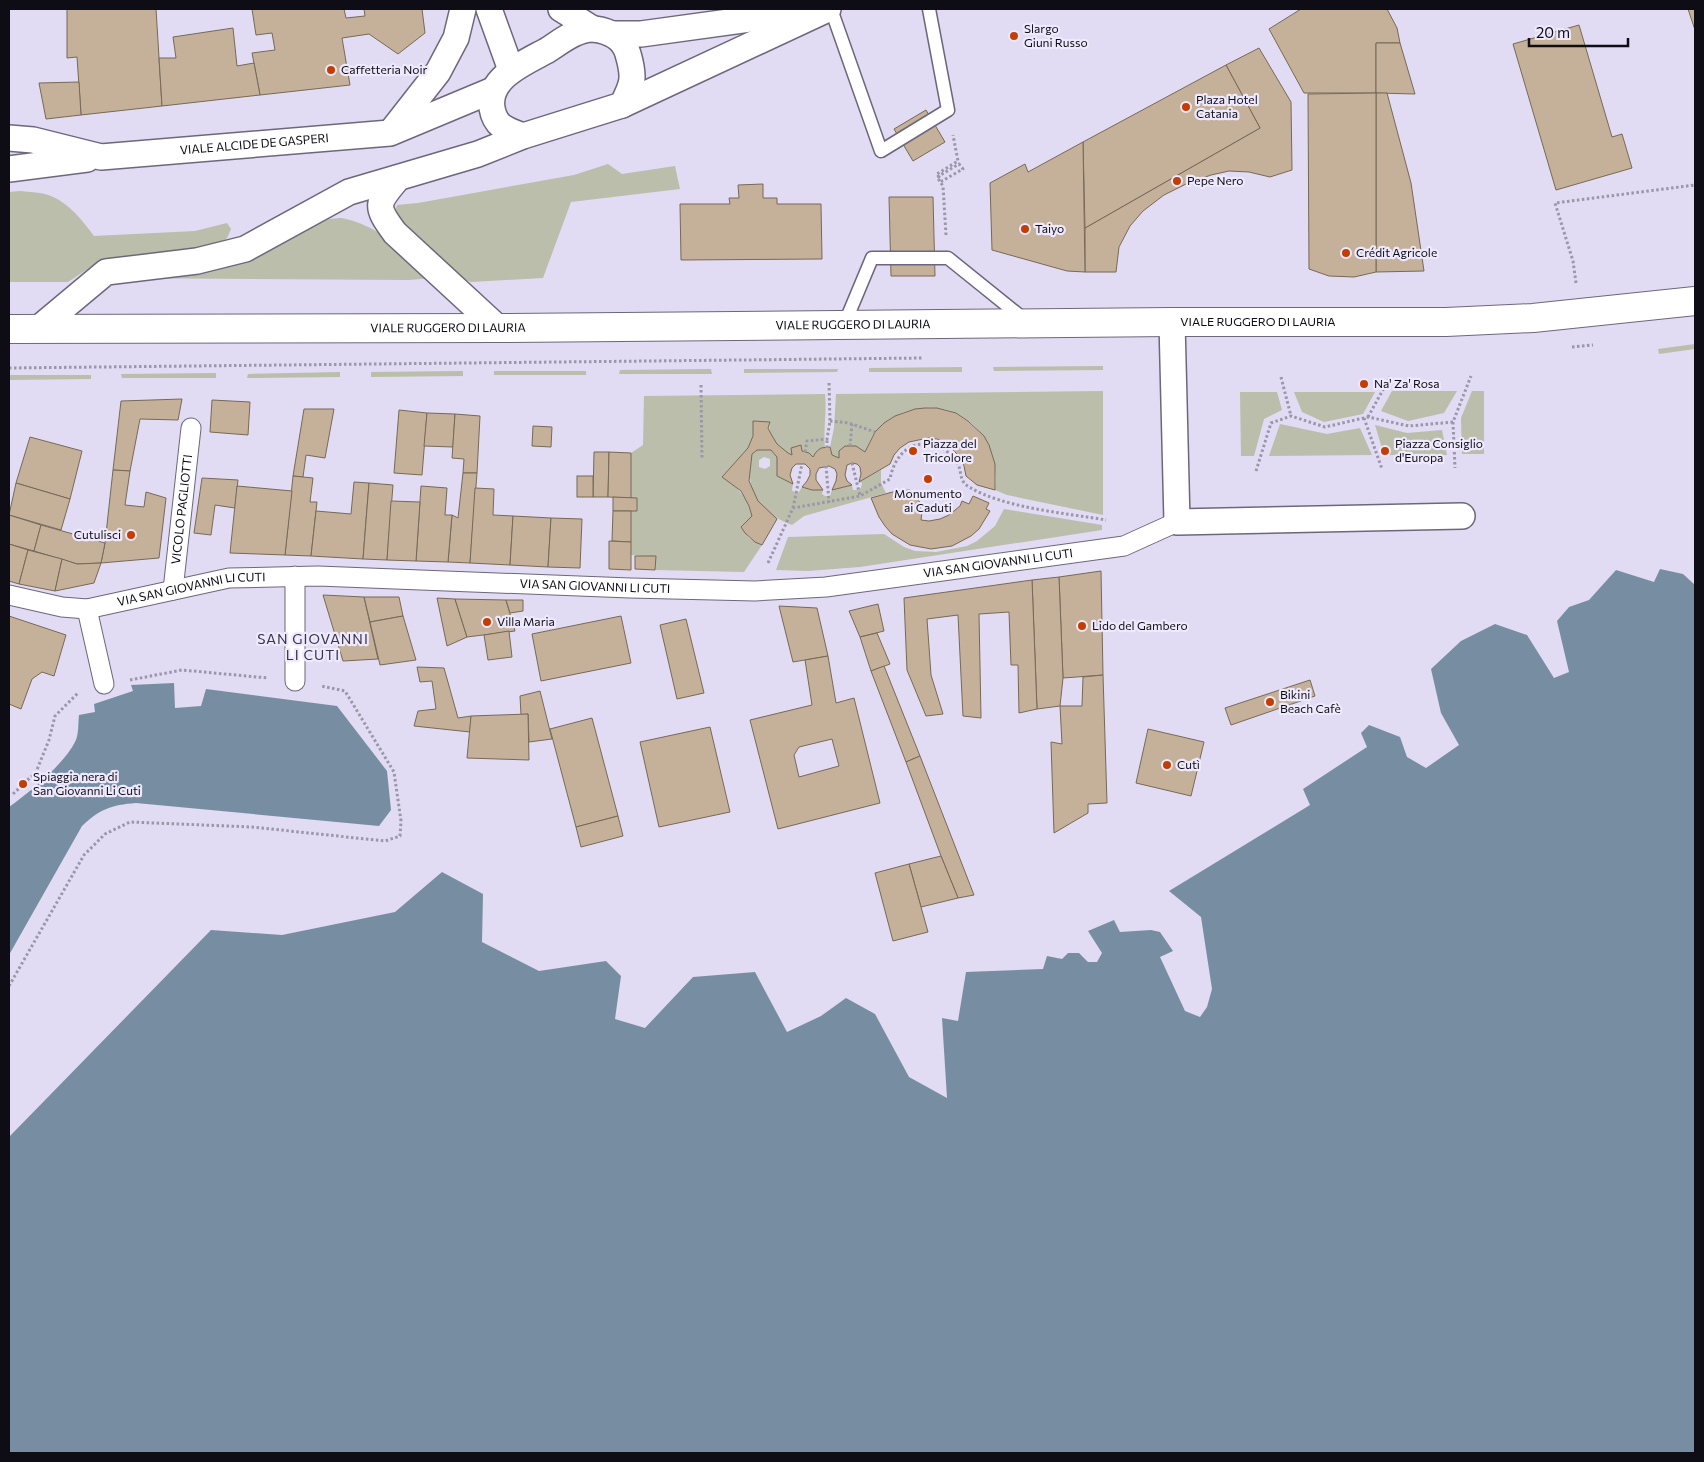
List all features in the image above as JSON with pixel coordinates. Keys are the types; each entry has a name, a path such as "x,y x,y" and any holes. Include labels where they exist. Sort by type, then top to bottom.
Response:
{"main road":[{"name":"VIALE RUGGERO DI LAURIA","path":"9,329 1446,322 1533,318 1695,301"}],"street":[{"path":"390,133 438,72 456,38 463,9"},
{"path":"489,9 511,70"},
{"path":"561,9 603,31 626,46 633,80 622,105"},
{"path":"523,136 506,129 494,118 491,105 493,90 511,70 577,32 603,31 641,34 764,13 823,9"},
{"path":"39,328 106,272 197,261 245,249 349,192 478,154 523,136 622,105 829,9"},
{"name":"VIALE ALCIDE DE GASPERI","path":"9,138 33,140 102,157 390,133 493,90"},
{"path":"9,170 102,157"},
{"path":"398,178 382,196 381,208 383,217 394,233 498,328"},
{"path":"1172,322 1177,522 1462,516"},
{"name":"VICOLO PAGLIOTTI","path":"173,590 191,428"},
{"name":"VIA SAN GIOVANNI LI CUTI","path":"9,595 62,607 88,608 229,578 294,576 755,591 826,587 1124,546 1177,522"},
{"path":"294,576 295,681"},
{"path":"88,608 104,684"}],"lane":[{"path":"829,9 881,151 948,110 928,9"},
{"path":"844,326 872,258 948,258 1031,324"}],"path":[{"path":"948,258 943,186 937,177 944,172 960,164 963,169 942,182 937,174 958,161"},
{"path":"1580,314 1573,261 1555,203 1695,185"},
{"path":"1382,469 1366,418 1390,376"},
{"path":"1456,468 1452,422 1471,376"},
{"path":"1281,377 1291,416"},
{"path":"827,448 830,421 829,383"},
{"path":"701,384 702,460"},
{"path":"1256,471 1271,423 1291,416 1325,428 1366,418 1408,426 1452,422"},
{"path":"830,421 852,424 876,432"},
{"path":"850,446 852,424"},
{"path":"805,452 807,441 827,439"},
{"path":"793,508 860,496 890,479 898,457 910,448 923,444 938,446 950,453 958,465 961,479 968,486 1006,502 1109,521 1116,528 1124,546"},
{"path":"852,463 860,496"},
{"path":"755,591 793,508 802,464"},
{"path":"826,466 829,502"},
{"path":"9,986 84,855 105,834 130,822 252,827 385,841 400,836 401,821 394,772 345,691 295,681 182,670 81,689 55,716 36,772 13,794"}],"green space":[{"path":"608,164 622,174 675,166 680,189 571,202 543,278 471,282 458,277 393,218 397,205 418,203 574,175"},
{"path":"9,192 36,192 58,199 75,213 94,236 195,231 227,223 231,229 227,238 215,247 196,254 98,262 68,282 9,282"},
{"path":"341,218 379,233 401,249 432,278 409,280 114,278 237,263 329,219"},
{"path":"1695,344 1695,349 1659,354 1658,349"},
{"path":"1103,366 1103,370 994,371 993,367"},
{"path":"962,367 962,372 869,372 869,368"},
{"path":"711,369 712,374 619,374 620,370"},
{"path":"744,369 838,369 837,372 744,373"},
{"path":"463,371 463,376 371,377 371,372"},
{"path":"494,371 586,371 586,375 494,375"},
{"path":"340,372 340,377 247,378 248,374"},
{"path":"216,373 216,378 122,378 121,374"},
{"path":"9,375 91,375 91,379 9,380"},
{"path":"1103,391 1103,515 1007,495 995,490 995,471 992,454 985,438 974,425 961,416 945,409 927,408 908,411 895,416 876,431 865,452 849,446 839,451 839,458 832,455 830,447 834,428 836,394"},
{"path":"1392,391 1457,391 1444,413 1408,421 1381,411"},
{"path":"1472,391 1484,391 1484,454 1462,454 1461,418"},
{"path":"1240,392 1277,392 1282,410 1264,419 1254,456 1241,456"},
{"path":"1294,392 1375,392 1363,414 1324,422 1302,412"},
{"path":"825,394 825,448 816,451 813,457 809,453 802,451 801,445 792,448 792,455 775,442 770,432 770,422 753,421 753,436 748,448 722,477 741,493 750,509 752,516 741,527 749,538 762,545 744,572 655,570 656,557 631,555 631,511 637,498 631,498 631,453 643,445 644,396"},
{"path":"1280,424 1327,434 1360,428 1372,455 1269,456"},
{"path":"1375,425 1407,433 1442,430 1447,455 1384,455"},
{"path":"757,450 771,450 777,457 777,476 793,484 792,490 795,493 799,492 802,487 812,490 823,490 822,494 825,496 830,496 832,490 852,485 853,490 858,490 861,488 862,483 859,482 881,470 881,483 886,493 804,516 792,525 770,513 756,498 750,478 752,454","holes":["764,457 770,459 770,466 765,469 759,467 759,460"]},
{"path":"1004,509 1102,525 1102,530 860,567 808,571 776,570 788,537 884,534 904,547 915,551 936,552 967,546 977,541 995,526"}],"water":[{"path":"1660,569 1683,574 1695,585 1695,1453 9,1453 9,1137 211,930 282,935 395,912 442,872 483,894 482,942 539,971 606,961 621,976 615,1019 645,1028 693,977 755,972 787,1032 821,1016 846,998 875,1014 909,1077 947,1098 942,1018 958,1021 966,972 1043,969 1047,956 1062,959 1068,953 1079,953 1088,962 1097,962 1102,953 1088,931 1114,920 1120,932 1151,930 1160,932 1173,951 1160,957 1185,1011 1200,1017 1207,1007 1212,989 1201,917 1169,891 1310,805 1303,789 1367,747 1361,733 1369,725 1400,737 1407,757 1426,768 1459,745 1441,713 1431,669 1461,641 1495,624 1527,635 1554,678 1569,672 1557,621 1569,607 1589,600 1616,570 1654,582"},
{"path":"174,683 175,708 201,706 206,689 337,706 387,771 391,810 379,826 136,803 106,809 82,826 9,955 9,807 45,778 70,751 77,736 79,715 95,712 94,704 133,691 131,685"}],"building":[{"path":"67,9 156,9 162,106 81,115 77,57 67,58"},
{"path":"252,9 344,9 346,18 365,16 364,9 422,9 425,33 398,54 369,34 342,38 350,85 260,95 252,53 275,50 272,33 256,35"},
{"path":"1301,9 1387,9 1397,28 1400,43 1376,43 1376,93 1304,93 1269,29"},
{"path":"1688,9 1695,9 1695,30"},
{"path":"1579,25 1612,137 1622,134 1632,168 1556,190 1513,44"},
{"path":"233,28 237,66 254,63 260,95 162,106 159,58 176,58 173,37"},
{"path":"1376,43 1400,43 1415,94 1376,93"},
{"path":"1259,48 1291,102 1292,170 1270,177 1249,172 1229,171 1186,184 1164,195 1143,211 1130,226 1119,247 1116,272 1085,272 1085,228 1260,128 1226,65"},
{"path":"1226,65 1260,128 1085,228 1083,142"},
{"path":"79,82 81,115 46,119 39,83"},
{"path":"1376,93 1387,93 1411,183 1424,271 1376,272"},
{"path":"1376,93 1376,272 1354,277 1329,276 1309,269 1308,94"},
{"path":"926,110 945,142 913,161 894,129"},
{"path":"1083,142 1085,272 1067,271 992,250 990,183 1025,164 1028,172"},
{"path":"763,184 763,198 777,198 777,204 821,204 822,259 681,260 680,204 730,204 729,198 739,198 738,185"},
{"path":"889,197 933,197 935,276 891,276"},
{"path":"182,399 178,420 140,419 130,471 113,470 121,401"},
{"path":"212,400 250,402 248,435 210,432"},
{"path":"937,408 956,413 984,436 995,464 995,490 977,485 966,476 960,457 947,444 937,439 928,438 909,442 900,448 890,464 859,482 860,467 852,463 847,465 845,475 847,481 852,485 832,490 837,474 835,469 829,466 819,468 816,480 823,490 812,490 802,487 810,475 810,469 805,464 796,464 792,468 790,475 793,484 777,476 777,457 771,450 757,450 752,454 749,481 758,501 777,519 762,545 755,542 745,533 741,527 752,516 749,506 741,491 722,477 748,448 753,436 753,421 770,422 768,428 777,444 792,455 791,448 801,445 802,451 809,453 813,457 821,448 830,447 832,455 839,458 839,451 845,446 856,446 865,452 875,432 895,416 915,409"},
{"path":"304,409 334,409 325,458 306,455 303,477 293,476"},
{"path":"399,410 427,413 422,475 394,473"},
{"path":"427,413 455,414 453,447 424,446"},
{"path":"455,414 480,416 477,473 463,473 464,459 452,458"},
{"path":"533,426 552,427 551,447 532,446"},
{"path":"30,437 82,451 70,499 16,483"},
{"path":"594,452 609,452 608,497 593,497"},
{"path":"609,452 631,453 631,498 608,497"},
{"path":"113,470 130,471 125,505 144,507 146,492 166,498 159,558 101,563"},
{"path":"463,473 477,473 470,563 448,562 452,515 458,518"},
{"path":"293,476 313,478 310,502 317,502 311,556 285,555"},
{"path":"577,476 593,476 593,497 577,497"},
{"path":"202,478 238,480 235,508 215,505 211,535 194,533"},
{"path":"354,482 369,483 363,559 311,556 316,511 351,514"},
{"path":"16,483 70,499 61,530 9,515"},
{"path":"369,483 393,485 387,560 363,559"},
{"path":"237,486 292,491 285,555 230,553"},
{"path":"421,486 447,488 445,515 452,515 448,562 416,561"},
{"path":"475,488 494,489 493,515 513,516 510,565 470,563"},
{"path":"910,490 913,496 920,502 921,520 929,521 949,515 960,506 962,501 969,504 973,496 989,503 986,509 990,511 979,529 971,536 952,546 931,549 910,545 892,534 885,526 871,498 896,491"},
{"path":"613,497 637,498 637,511 613,511"},
{"path":"391,501 420,502 416,561 387,560"},
{"path":"613,511 631,511 631,542 612,541"},
{"path":"9,515 41,525 34,551 9,544"},
{"path":"513,516 551,518 548,567 510,565"},
{"path":"551,518 582,519 580,568 548,567"},
{"path":"41,525 105,543 101,563 77,564 34,551"},
{"path":"609,541 631,542 631,570 609,569"},
{"path":"9,544 28,550 19,584 9,581"},
{"path":"28,550 62,559 55,591 19,584"},
{"path":"635,556 656,556 655,570 635,569"},
{"path":"62,559 77,564 101,563 94,583 55,591"},
{"name":"Lido del Gambero","path":"1101,571 1103,675 1063,678 1059,577"},
{"path":"1059,577 1063,678 1060,706 1037,709 1032,580"},
{"path":"1032,580 1037,709 1019,713 1018,665 1011,665 1009,612 979,614 981,718 963,716 958,615 927,619 931,675 943,714 926,716 907,670 904,598"},
{"path":"323,595 364,597 378,659 343,661"},
{"path":"364,597 399,597 403,616 370,622"},
{"path":"437,598 455,599 467,637 447,646"},
{"name":"Villa Maria","path":"455,599 506,600 515,631 467,637"},
{"path":"506,600 523,600 523,611 510,613"},
{"path":"878,604 884,631 860,637 849,611"},
{"path":"779,606 817,608 828,656 793,662"},
{"path":"9,616 66,635 54,676 42,672 32,679 21,709 9,704"},
{"path":"403,616 416,660 380,665 370,622"},
{"path":"621,616 631,663 541,681 532,634"},
{"path":"686,619 704,693 677,699 660,625"},
{"path":"509,631 512,657 488,660 484,635"},
{"path":"877,633 890,664 871,671 860,637"},
{"path":"828,656 836,703 854,698 880,803 778,829 750,720 812,705 805,660","holes":["832,739 839,766 799,777 794,755 799,747"]},
{"path":"884,666 920,756 906,762 871,671"},
{"path":"417,667 444,668 458,718 471,716 470,732 414,726 418,711 436,709 432,681 420,682"},
{"path":"1103,675 1107,803 1088,804 1088,813 1054,833 1051,742 1062,744 1060,706 1082,706 1083,677"},
{"name":"Bikini Beach Cafè","path":"1310,680 1315,696 1231,725 1225,708"},
{"path":"540,691 552,739 529,742 528,714 521,715 520,696"},
{"path":"528,714 529,760 467,758 471,716"},
{"path":"592,718 618,816 576,827 550,729"},
{"path":"710,727 730,812 659,827 640,742"},
{"path":"1148,729 1204,742 1191,796 1136,783"},
{"path":"920,756 974,895 958,898 941,856 906,762"},
{"path":"618,816 623,836 581,847 576,827"},
{"path":"941,856 958,898 921,907 909,864"},
{"path":"909,864 928,932 893,941 875,873"}],"place":[{"name":"Slargo Giuni Russo","path":"1014,36"},
{"name":"Caffetteria Noir","path":"331,70"},
{"name":"Plaza Hotel Catania","path":"1186,107"},
{"name":"Pepe Nero","path":"1177,181"},
{"name":"Taiyo","path":"1025,229"},
{"name":"Crédit Agricole","path":"1346,253"},
{"name":"Na' Za' Rosa","path":"1364,384"},
{"name":"Piazza del Tricolore","path":"913,451"},
{"name":"Piazza Consiglio d'Europa","path":"1385,451"},
{"name":"Monumento ai Caduti","path":"928,479"},
{"name":"Cutulisci","path":"131,535"},
{"name":"Villa Maria","path":"487,622"},
{"name":"Lido del Gambero","path":"1082,626"},
{"name":"Bikini Beach Cafè","path":"1270,702"},
{"name":"Cutì","path":"1167,765"},
{"name":"Spiaggia nera di San Giovanni Li Cuti","path":"23,784"}],"district":[{"name":"SAN GIOVANNI LI CUTI","path":"313,648"}]}
